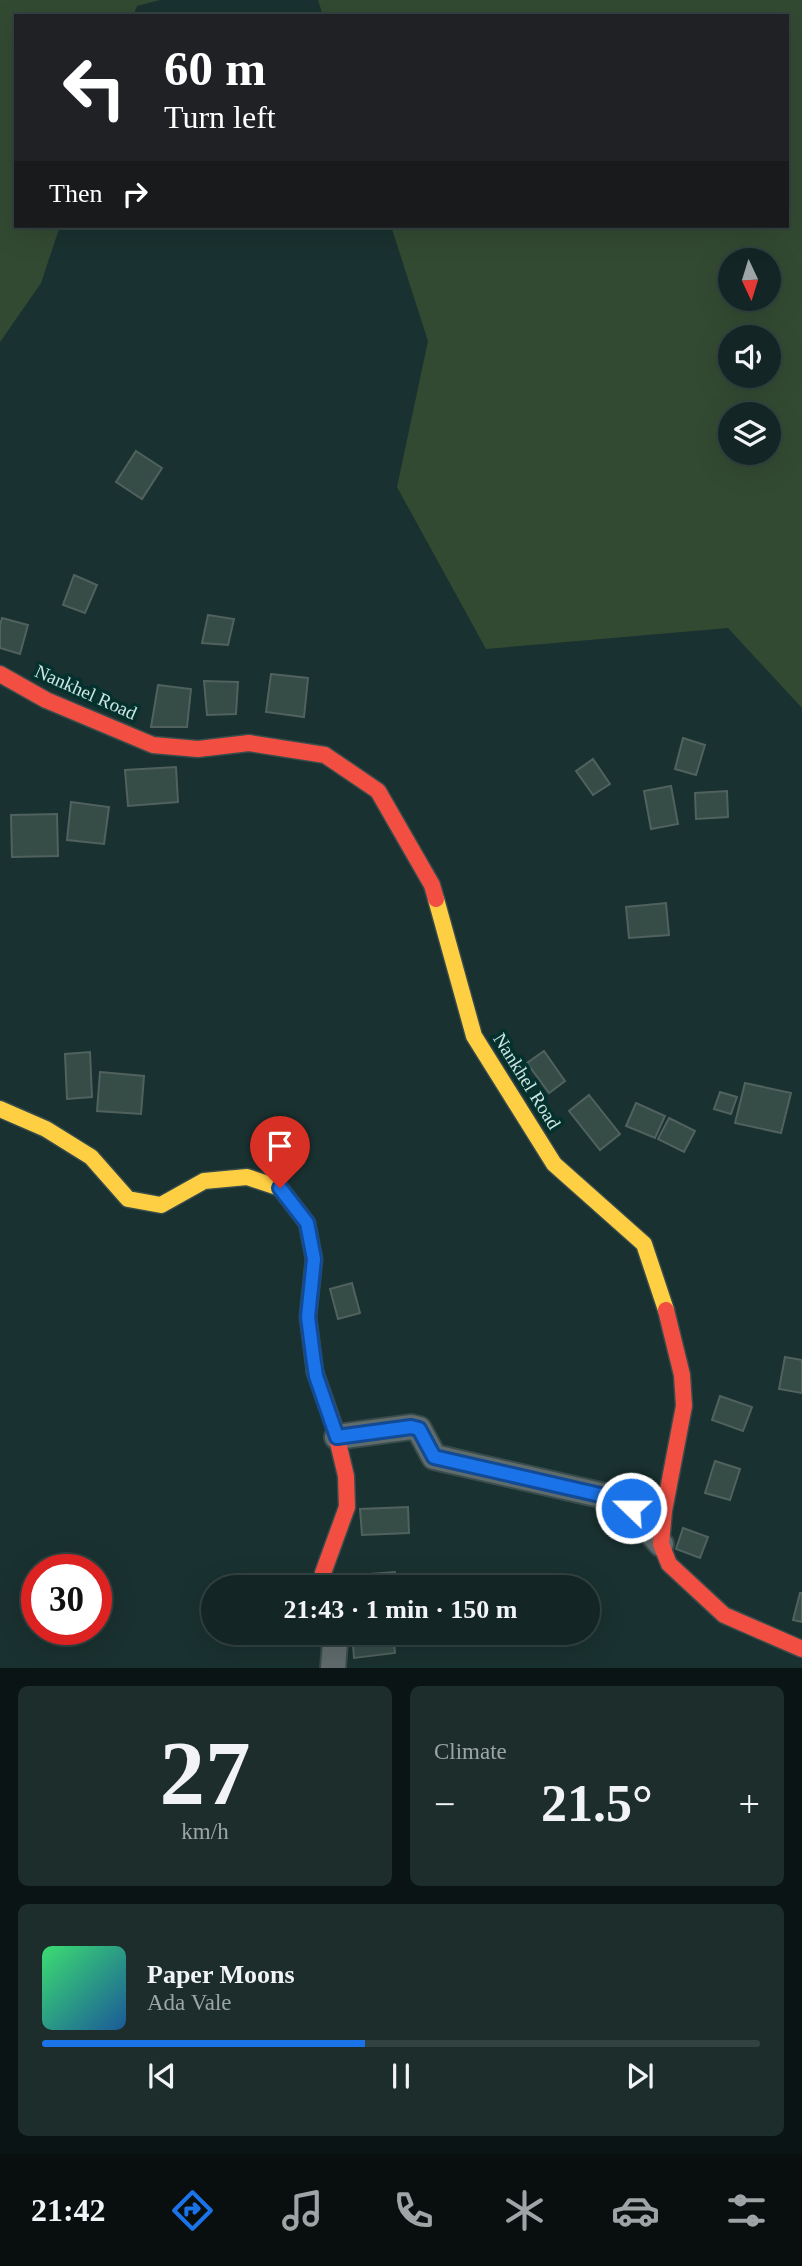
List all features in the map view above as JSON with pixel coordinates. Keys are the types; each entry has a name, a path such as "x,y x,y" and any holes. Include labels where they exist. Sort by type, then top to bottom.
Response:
{"street":[{"name":"Nankhel Road","path":"0,674 46,700 153,745 198,749 249,743 325,755 378,791 432,885 474,1036 554,1164 644,1244 671,1323 682,1375 684,1406 664,1511 662,1544"},
{"path":"0,1109 46,1129 91,1157 128,1199 161,1205 204,1181 247,1177 280,1188 307,1223 314,1259 308,1317 316,1376 337,1437 346,1476 347,1507 323,1575"},
{"path":"337,1437 411,1427 419,1429 434,1457 622,1500 662,1544 669,1564 724,1615 802,1649"},
{"path":"333,1645 333,1668"}],"green space":[{"path":"0,0 160,0 137,6 134,14 14,14 14,228 59,228 41,283 0,342"},
{"path":"318,0 802,0 802,708 728,628 486,649 397,487 428,341 392,228 789,228 789,14 322,14"}],"building":[{"path":"136,451 162,468 142,499 116,482"},
{"path":"74,575 97,585 85,613 63,605"},
{"path":"208,615 234,619 228,645 202,643"},
{"path":"2,618 28,625 20,654 0,648"},
{"path":"271,674 308,678 304,717 266,712"},
{"path":"204,681 238,682 236,714 207,715"},
{"path":"158,685 191,689 187,727 151,727"},
{"path":"683,738 705,745 696,775 675,769"},
{"path":"593,759 610,784 593,795 576,771"},
{"path":"176,767 178,802 128,806 125,770"},
{"path":"671,786 678,824 651,829 644,791"},
{"path":"727,791 728,817 696,819 695,793"},
{"path":"71,802 109,807 104,844 67,840"},
{"path":"57,814 58,856 12,857 11,815"},
{"path":"666,903 669,935 629,938 626,907"},
{"path":"544,1051 565,1081 549,1093 527,1063"},
{"path":"90,1052 92,1097 67,1099 65,1054"},
{"path":"100,1072 144,1076 141,1114 97,1111"},
{"path":"745,1083 791,1093 781,1133 735,1123"},
{"path":"720,1092 737,1097 731,1114 714,1109"},
{"path":"589,1095 620,1134 600,1150 569,1111"},
{"path":"636,1103 665,1116 655,1138 626,1126"},
{"path":"669,1118 695,1131 684,1152 658,1139"},
{"path":"352,1283 360,1313 338,1319 330,1289"},
{"path":"785,1357 802,1360 802,1393 779,1389"},
{"path":"720,1396 752,1407 743,1431 712,1420"},
{"path":"715,1461 740,1469 730,1500 705,1493"},
{"path":"408,1507 409,1533 362,1535 360,1509"},
{"path":"683,1528 708,1537 700,1558 676,1549"},
{"path":"395,1572 395,1575 355,1575"},
{"path":"802,1593 802,1622 793,1620"},
{"path":"353,1645 394,1645 395,1653 354,1658"}],"traffic: slow":[{"path":"436,899 474,1036 554,1164 644,1244 666,1310"},
{"path":"0,1109 46,1129 91,1157 128,1199 161,1205 204,1181 247,1177 280,1188 307,1223 314,1259 308,1317 315,1372"}],"traffic: jam":[{"path":"0,674 46,700 153,745 198,749 249,743 325,755 378,791 432,885 436,899"},
{"path":"666,1310 682,1375 684,1406 664,1511 661,1544 669,1564 724,1615 802,1649"},
{"path":"315,1372 334,1426 346,1476 347,1507 323,1575"}],"route":[{"path":"280,1188 307,1223 314,1259 308,1317 313,1356 316,1376 337,1437 411,1427 419,1429 434,1457 622,1500 631,1508"}]}
